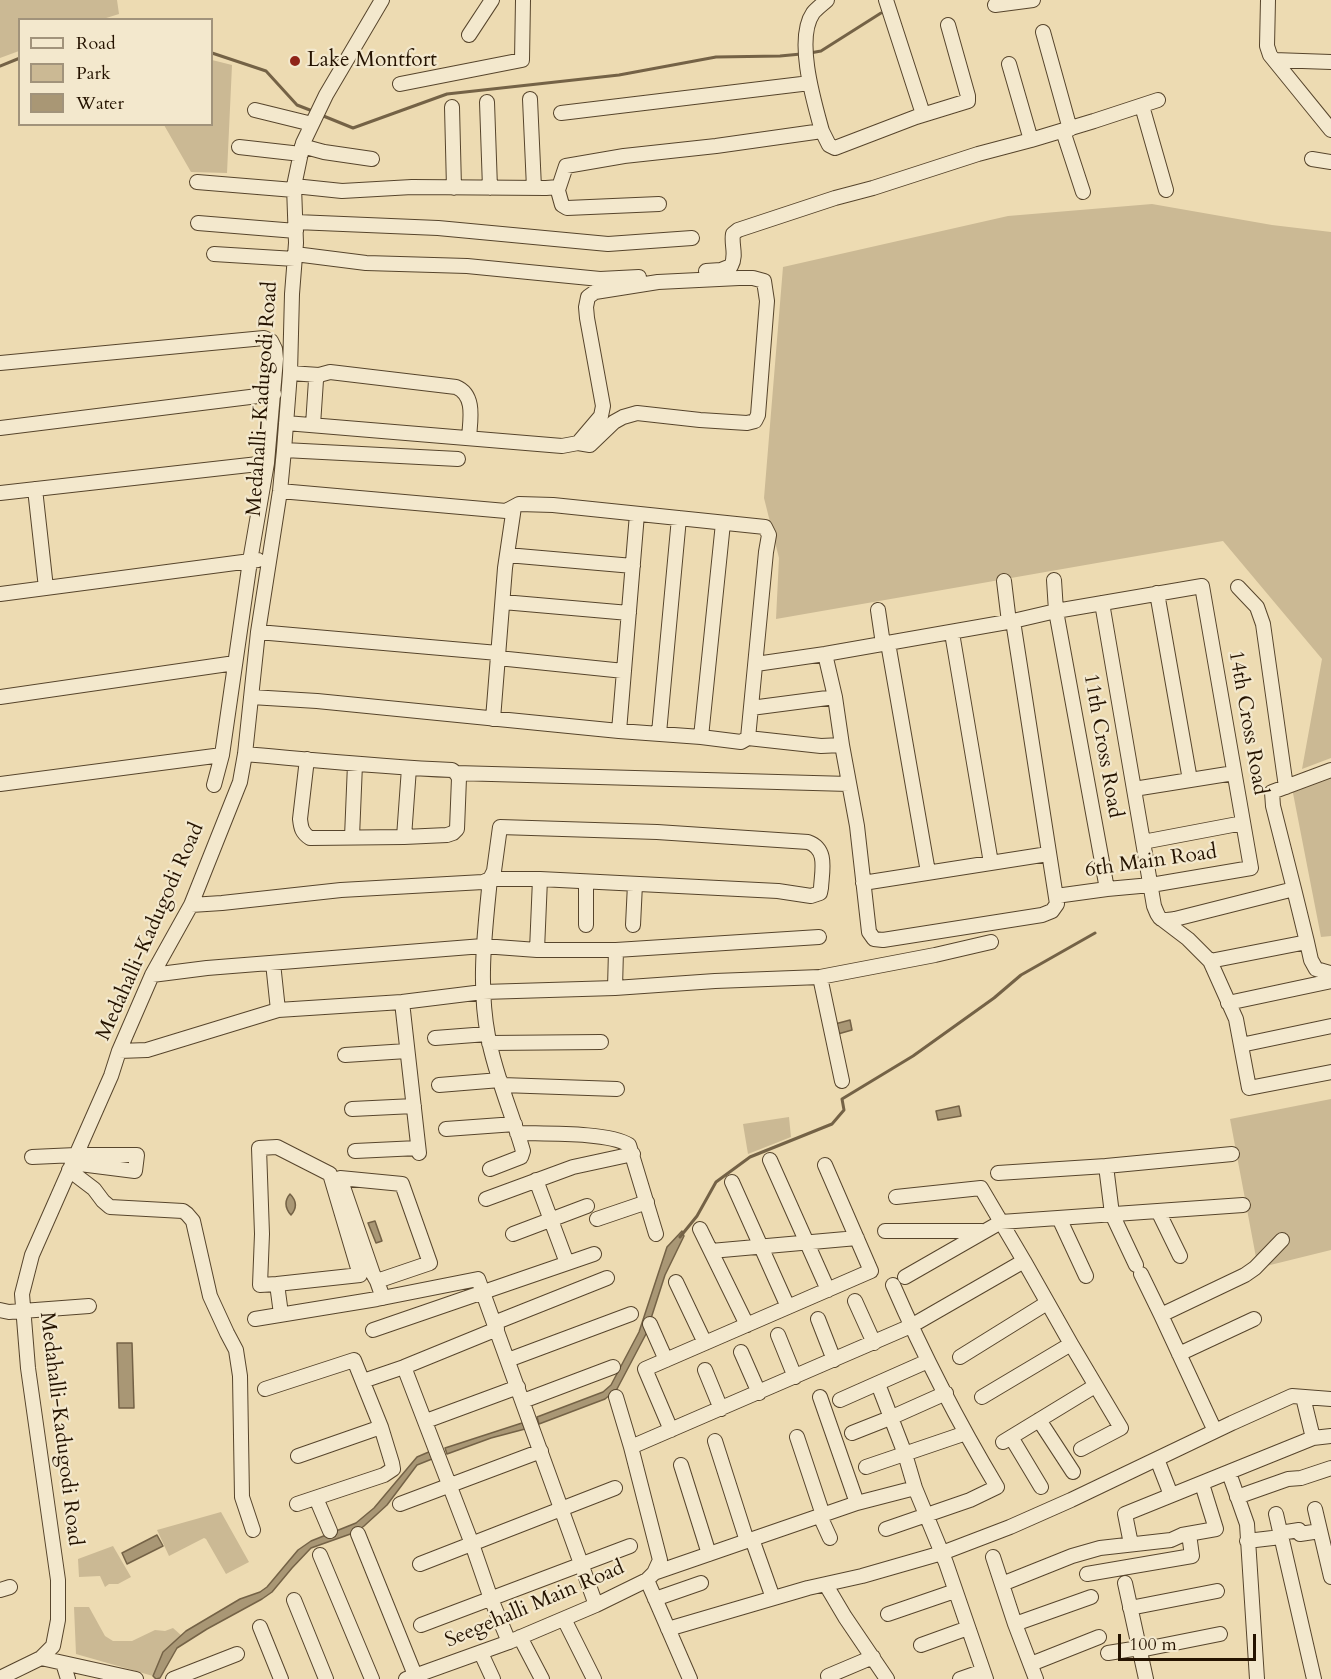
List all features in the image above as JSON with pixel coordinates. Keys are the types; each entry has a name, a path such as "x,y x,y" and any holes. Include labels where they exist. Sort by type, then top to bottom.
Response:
{"street":[{"name":"Medahalli-Kadugodi Road","path":"41,1658 53,1646 58,1620 58,1580 28,1368 22,1294 32,1255 111,1076 152,975 191,905 240,782 258,632 280,491 284,450 295,256 294,188 302,150 312,124 326,95 382,0"},
{"path":"469,35 492,0"},
{"path":"400,84 522,60 523,0"},
{"path":"827,0 813,12 805,37 810,83 822,131 829,145 835,148 923,114 968,101 948,25"},
{"path":"886,0 923,114"},
{"path":"994,5 1033,0"},
{"path":"1268,0 1267,46 1270,55 1331,130"},
{"path":"1043,32 1083,192"},
{"path":"1274,60 1331,62"},
{"path":"1009,64 1031,140"},
{"path":"561,113 810,83"},
{"path":"530,99 534,188"},
{"path":"214,254 295,256 366,263 467,266 600,279 658,277 720,270 731,266 734,261 732,241 733,234 738,230 835,198 978,154 1066,130 1158,100"},
{"path":"487,102 490,188"},
{"path":"1142,106 1166,190"},
{"path":"452,107 454,188"},
{"path":"1315,109 1331,109"},
{"path":"255,110 312,124"},
{"path":"197,182 342,190 412,187 557,188 561,185 566,166 574,164 822,131"},
{"path":"239,147 302,150 372,159"},
{"path":"1312,159 1331,162"},
{"path":"557,188 562,205 570,208 659,204"},
{"path":"198,223 438,228 608,244 692,237"},
{"path":"286,423 562,446 578,443 590,445 614,422 637,413 700,420 747,423 755,421 758,415 767,301 764,281 739,278 658,282 595,292 588,297 587,318 603,406 601,416 578,443"},
{"path":"0,363 264,338 272,341 275,348 274,394 267,463 250,561 222,755 214,785"},
{"path":"313,425 316,380 325,372 330,372 463,389 467,394 470,408 469,438"},
{"path":"290,373 320,375"},
{"path":"0,428 274,394"},
{"path":"284,450 458,459"},
{"path":"0,493 267,463"},
{"path":"35,489 46,588"},
{"path":"280,491 506,511 519,504 553,505 765,527 769,535 748,738"},
{"path":"493,719 507,555 514,507"},
{"path":"619,731 637,514"},
{"path":"659,733 679,518"},
{"path":"701,737 723,523"},
{"path":"507,555 633,566"},
{"path":"0,594 269,558"},
{"name":"11th Cross Road","path":"1054,580 1056,611 1107,889"},
{"path":"825,654 835,697 857,826 869,932 873,939 883,940 1042,915 1052,911 1057,904 1056,896 1004,581"},
{"name":"14th Cross Road","path":"1157,593 1202,586 1251,868"},
{"path":"1238,587 1257,607 1263,624 1286,787"},
{"path":"756,664 952,633 1157,593 1190,780"},
{"path":"503,602 629,613"},
{"path":"1102,603 1154,906 1158,917 1188,939 1210,961 1236,1018 1249,1088 1331,1072"},
{"path":"878,610 928,872"},
{"path":"258,632 498,655 624,671"},
{"path":"952,633 991,863"},
{"path":"0,697 235,663"},
{"path":"251,697 317,701 741,742 748,738 821,746 842,745"},
{"path":"751,708 835,697"},
{"path":"245,754 452,770 459,778 457,829 447,835 310,838 301,829 300,819 307,759"},
{"path":"0,784 222,755"},
{"path":"352,837 355,764"},
{"path":"404,837 409,768"},
{"path":"1331,770 1272,792 1273,806 1311,960 1316,969 1331,974"},
{"path":"456,773 849,784"},
{"path":"1134,789 1234,773"},
{"path":"1143,842 1243,823"},
{"path":"191,905 341,890 483,882 489,879 540,879 778,891 811,896 820,892 822,853 819,848 808,842 657,832 500,827 494,871 489,879 483,946 483,992 488,1038 523,1151 521,1157 490,1169"},
{"path":"863,883 1048,854"},
{"name":"6th Main Road","path":"1056,896 1151,885 1251,868"},
{"path":"537,950 540,879"},
{"path":"586,882 586,925"},
{"path":"633,925 635,884"},
{"path":"1163,920 1294,889"},
{"path":"152,975 207,968 483,946 537,950 615,950 819,937"},
{"path":"119,1052 147,1050 278,1011 402,1002 483,992 615,988 820,976 935,955 991,942"},
{"path":"1210,961 1307,942"},
{"path":"615,950 615,988"},
{"path":"273,963 278,1011"},
{"path":"1228,1003 1331,974"},
{"path":"820,976 842,1081"},
{"path":"356,1150 419,1151 402,1002"},
{"path":"1241,1045 1331,1026"},
{"path":"435,1038 601,1042"},
{"path":"345,1055 407,1051"},
{"path":"439,1085 501,1083 617,1089"},
{"path":"352,1109 414,1106"},
{"path":"446,1129 516,1128 622,1140 629,1145 633,1154 656,1234"},
{"path":"277,1147 330,1174 360,1275 277,1284 260,1285 262,1234 259,1148 277,1147"},
{"path":"486,1199 573,1167 633,1154"},
{"path":"998,1173 1232,1154"},
{"path":"32,1157 135,1171 137,1155 72,1162"},
{"path":"770,1160 828,1290"},
{"path":"72,1162 103,1202 110,1207 183,1211 193,1221 210,1296 226,1334 236,1350 240,1376 242,1497 253,1530"},
{"path":"672,1430 645,1369 871,1271 825,1165"},
{"path":"1106,1166 1112,1214 1215,1431"},
{"path":"377,1281 429,1263 402,1184 340,1178 383,1298"},
{"path":"536,1180 567,1263"},
{"path":"732,1182 788,1307"},
{"path":"896,1197 981,1188 1121,1428 1081,1449"},
{"path":"597,1219 647,1202"},
{"path":"905,1276 1001,1222 1243,1205"},
{"path":"513,1234 587,1206"},
{"path":"1158,1211 1180,1256"},
{"path":"1059,1218 1086,1276"},
{"path":"700,1229 747,1325"},
{"path":"885,1231 984,1231"},
{"path":"711,1251 857,1238"},
{"path":"1161,1315 1245,1275 1282,1240"},
{"path":"373,1329 594,1254"},
{"path":"631,1447 911,1326 1024,1261"},
{"path":"363,1381 404,1367 607,1278"},
{"path":"255,1319 383,1298 478,1279 597,1605"},
{"path":"676,1282 705,1343"},
{"path":"277,1284 281,1314"},
{"path":"886,1530 970,1500 997,1487 928,1360 893,1285"},
{"path":"855,1301 874,1343"},
{"path":"960,1357 1047,1303"},
{"path":"0,1310 9,1312 89,1306"},
{"path":"508,1360 631,1314"},
{"path":"818,1319 834,1360"},
{"path":"1179,1354 1254,1319"},
{"path":"650,1324 666,1360"},
{"path":"778,1335 795,1377"},
{"path":"982,1397 1071,1344"},
{"path":"741,1352 759,1393"},
{"path":"265,1389 354,1360 381,1428 393,1469 384,1475 297,1504"},
{"path":"840,1400 928,1360"},
{"path":"404,1367 491,1599 514,1640 542,1679"},
{"path":"523,1401 613,1367"},
{"path":"705,1370 721,1409"},
{"path":"878,1384 985,1675 960,1679"},
{"path":"1041,1487 1007,1440 1095,1386"},
{"path":"426,1421 518,1387"},
{"path":"852,1433 946,1393"},
{"path":"668,1629 773,1598 942,1553 1071,1500 1292,1396 1331,1399"},
{"path":"616,1397 660,1560 650,1577"},
{"path":"1303,1397 1313,1438"},
{"path":"820,1398 857,1503"},
{"path":"1039,1420 1073,1472"},
{"path":"298,1456 381,1428"},
{"path":"866,1467 966,1432"},
{"path":"1131,1544 1125,1514 1313,1438 1331,1436"},
{"path":"797,1437 830,1538"},
{"path":"715,1441 773,1598"},
{"path":"400,1504 541,1451"},
{"path":"1157,1459 1171,1495"},
{"path":"681,1465 709,1554"},
{"path":"1237,1497 1288,1479 1301,1478 1331,1468"},
{"path":"1228,1473 1247,1524 1257,1679"},
{"path":"1002,1584 1072,1556 1100,1548 1171,1540 1216,1529 1202,1484"},
{"path":"420,1564 615,1488"},
{"path":"650,1577 857,1503 915,1488"},
{"path":"316,1498 330,1531"},
{"path":"1315,1509 1331,1576"},
{"path":"1276,1514 1314,1679"},
{"path":"1247,1541 1299,1530 1300,1534 1320,1531"},
{"path":"358,1534 416,1677"},
{"path":"1087,1574 1192,1556 1188,1534"},
{"path":"421,1625 630,1546"},
{"path":"320,1556 372,1679"},
{"path":"993,1557 1036,1679"},
{"name":"Seegehalli Main Road","path":"416,1677 514,1640 597,1605 650,1577 655,1599 690,1679"},
{"path":"655,1599 701,1583"},
{"path":"1125,1583 1146,1679"},
{"path":"826,1584 845,1617 887,1679"},
{"path":"888,1614 955,1591"},
{"path":"1130,1608 1217,1591"},
{"path":"1016,1624 1091,1597"},
{"path":"294,1600 326,1679"},
{"path":"564,1619 594,1679"},
{"path":"260,1627 281,1679"},
{"path":"921,1645 968,1628"},
{"path":"1108,1653 1220,1634"},
{"path":"1031,1664 1099,1637"},
{"path":"481,1653 493,1679"},
{"path":"173,1679 237,1654"},
{"path":"828,1676 873,1657"},
{"path":"0,1678 41,1658 136,1679"},
{"path":"63,1663 68,1679"}],"green space":[{"path":"0,0 117,0 119,14 106,18 18,18 18,51 0,58"},
{"path":"213,60 232,65 227,173 191,172 165,126 213,126"},
{"path":"1152,204 1272,225 1331,232 1331,758 1302,769 1322,659 1223,541 776,619 779,558 764,498 783,267 1008,216"},
{"path":"1331,777 1331,936 1321,937 1292,788"},
{"path":"1331,1099 1331,1250 1258,1268 1230,1119"},
{"path":"789,1117 791,1137 748,1154 743,1124"},
{"path":"221,1512 249,1562 226,1574 204,1538 169,1556 157,1530"},
{"path":"113,1546 131,1577 118,1584 109,1584 105,1587 100,1576 79,1577 78,1559"},
{"path":"74,1607 89,1607 105,1636 113,1641 132,1641 155,1630 165,1631 173,1628 182,1636 163,1652 153,1676 76,1654"}],"water":[{"path":"850,1020 852,1030 838,1034 835,1024"},
{"path":"959,1106 961,1116 938,1120 936,1111"},
{"path":"290,1194 295,1204 291,1215 286,1204"},
{"path":"375,1221 382,1241 376,1243 368,1223"},
{"path":"682,1231 684,1236 665,1275 646,1334 617,1389 605,1399 539,1424 537,1417 603,1392 611,1385 639,1332 667,1247"},
{"path":"117,1343 132,1343 134,1408 119,1408"},
{"path":"522,1423 525,1429 491,1438 447,1454 445,1448"},
{"path":"431,1451 432,1459 417,1465 387,1505 364,1526 356,1532 311,1548 272,1592 177,1648 160,1678 156,1679 153,1676 163,1652 186,1631 240,1599 267,1587 298,1550 311,1541 356,1523 374,1508 417,1457"},
{"path":"157,1535 163,1546 127,1564 122,1553"}],"waterway":[{"path":"810,53 821,51 881,13"},
{"path":"213,53 266,71 297,105 315,112"},
{"path":"321,115 353,128 447,94 619,75 716,57 801,54"},
{"path":"0,66 18,59"},
{"path":"680,1237 697,1216 716,1182 750,1157 832,1124 844,1110 842,1099 913,1056 994,998 1021,975 1095,933"}],"place":[{"name":"Lake Montfort","path":"295,61"}]}
